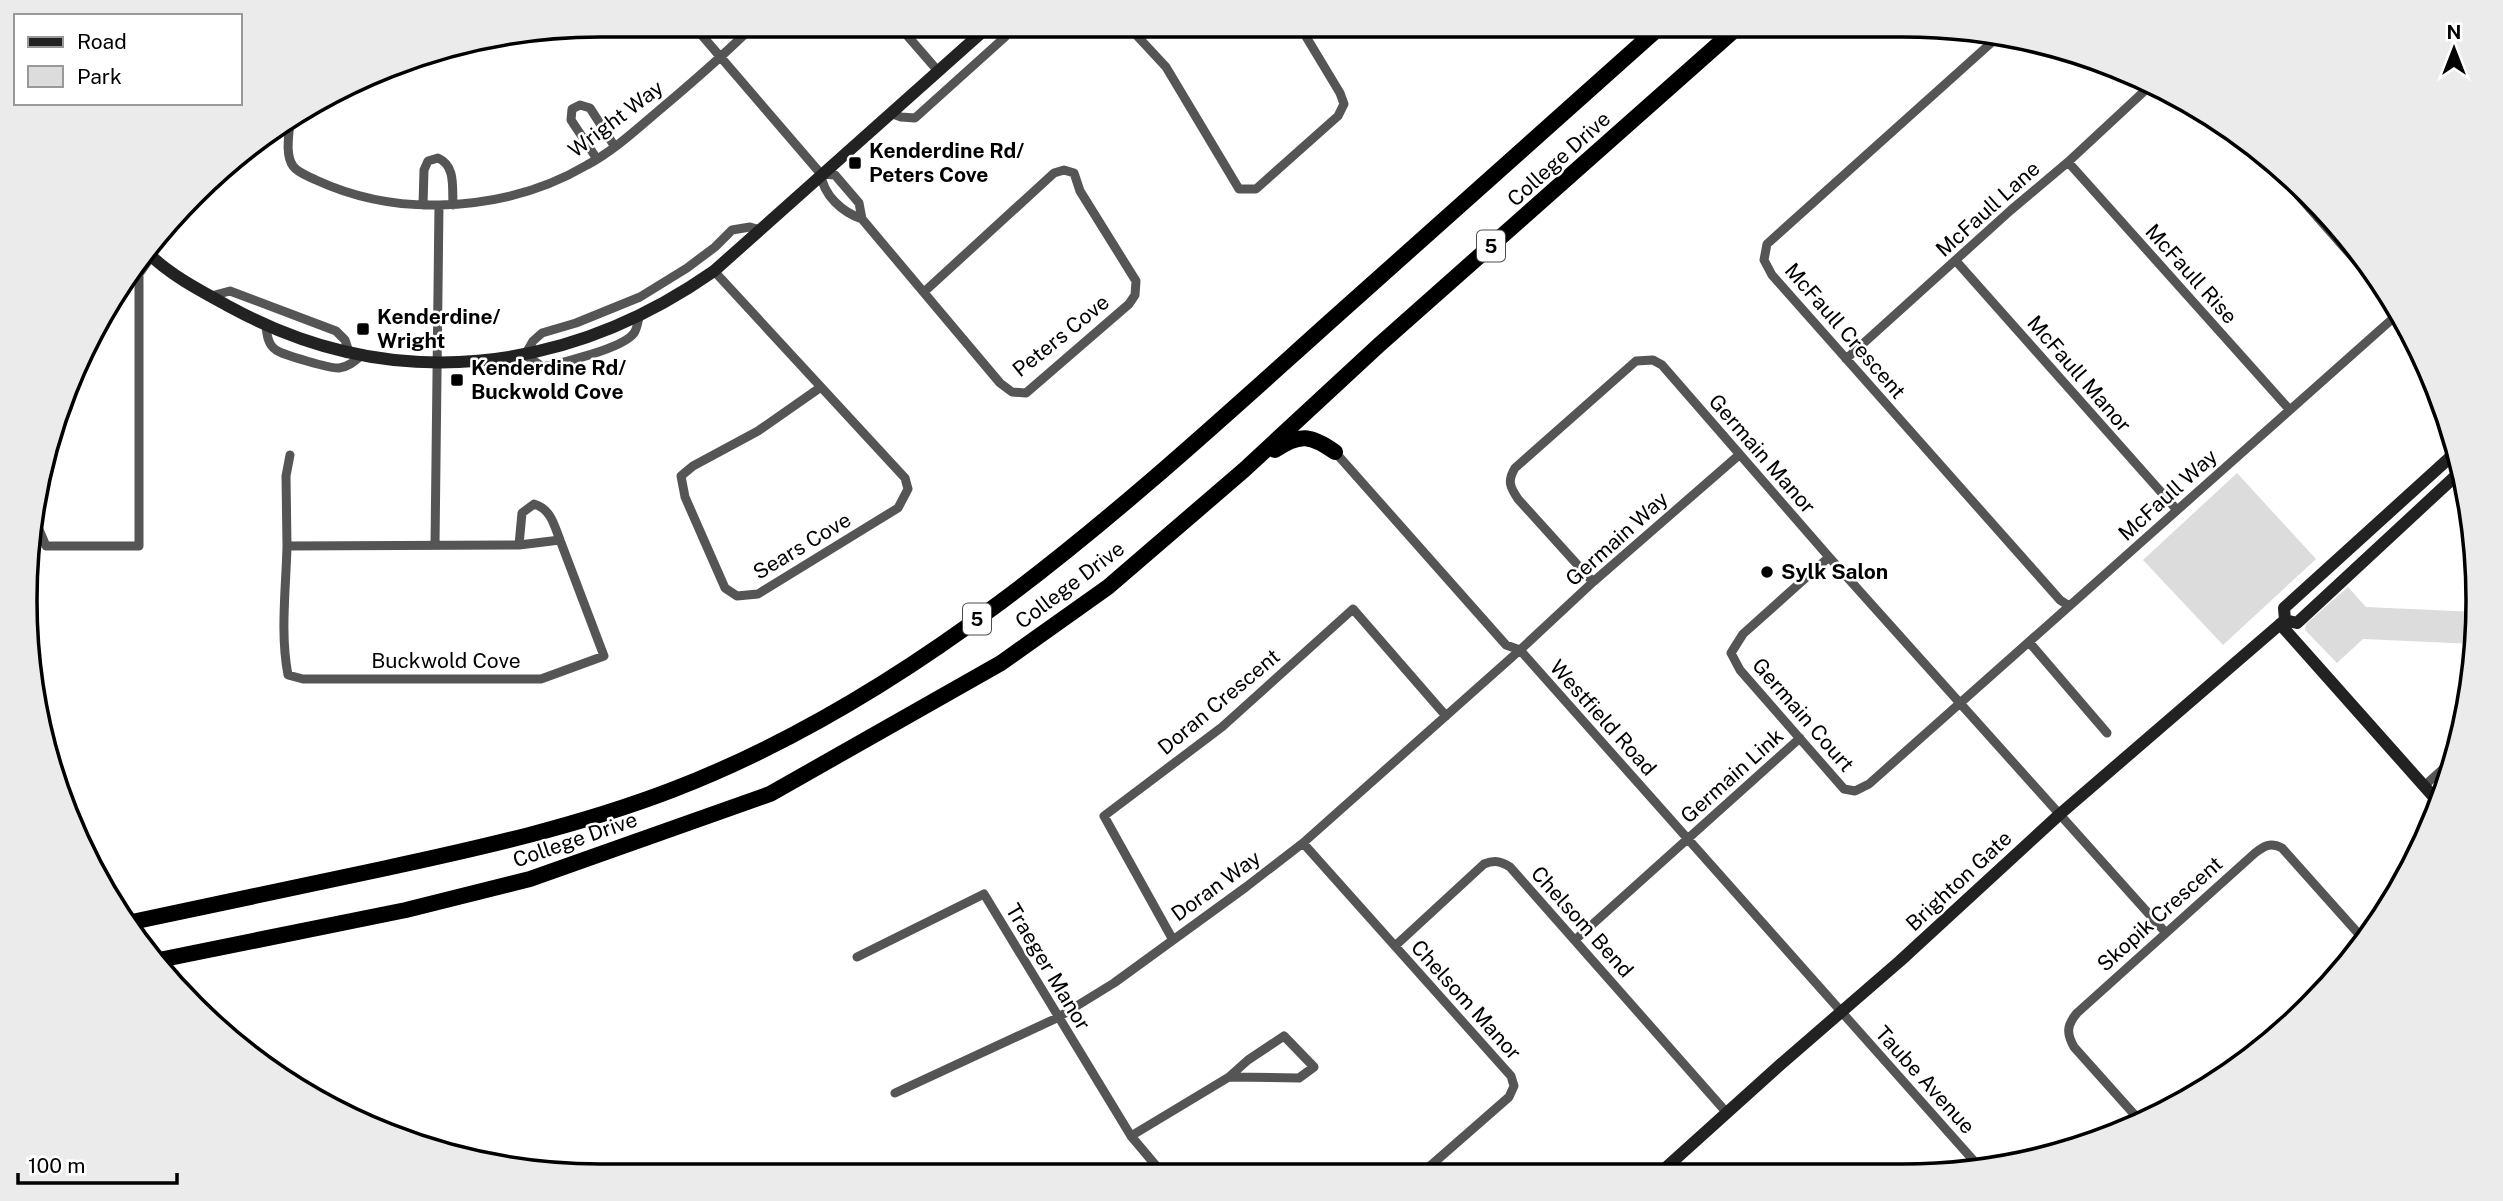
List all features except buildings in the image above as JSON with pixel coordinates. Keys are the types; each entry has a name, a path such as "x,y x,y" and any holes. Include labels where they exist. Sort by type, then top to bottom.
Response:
{"highway":[{"name":"College Drive","path":"137,921 508,841 590,818 674,789 755,753 836,712 914,664 1026,584 1096,527 1225,416 1648,37"},
{"name":"College Drive","path":"166,959 406,909 530,879 770,794 1001,663 1108,587 1244,470 1379,345 1725,37"},
{"path":"1244,470 1286,442 1299,438 1313,438 1335,452"}],"street":[{"path":"705,37 821,174"},
{"name":"Wright Way","path":"289,131 289,159 294,167 332,187 367,198 424,205 478,203 529,191 563,178 597,159 722,58 742,37"},
{"path":"909,37 938,71"},
{"path":"153,257 211,296 266,326 305,341 363,355 439,362 525,355 569,345 639,317 677,296 713,271 976,37"},
{"path":"890,113 915,118 1005,37"},
{"path":"1139,37 1166,67 1238,189 1256,189 1338,116 1344,104 1307,37"},
{"name":"McFaull Crescent","path":"1990,44 1767,244 1764,260 1772,275 1846,359 2051,590 2069,606"},
{"name":"McFaull Lane","path":"1846,359 2144,91"},
{"path":"597,159 571,120 572,109 580,105 590,108 615,147"},
{"path":"424,205 424,170 428,161 438,158 447,162 451,170 453,205"},
{"name":"McFaull Rise","path":"2068,162 2289,409"},
{"name":"Peters Cove","path":"862,219 859,203 835,176 821,174 822,186 846,213 862,219 1000,383 1012,392 1026,393 1129,304 1135,295 1136,281 1080,191 1074,173 1064,170 1054,173 924,292"},
{"path":"435,545 439,205"},
{"path":"525,355 533,341 542,333 576,324 640,297 687,268 732,230 750,227 761,230"},
{"name":"McFaull Manor","path":"1956,261 2177,510"},
{"name":"Sears Cove","path":"713,271 821,387 905,478 908,489 898,508 758,594 737,596 725,588 681,487 681,477 693,466 758,431 821,387"},
{"path":"41,535 46,546 139,546 139,277"},
{"path":"211,296 230,291 336,331 345,340 349,352"},
{"name":"McFaull Way","path":"1960,703 2391,320"},
{"path":"266,326 267,339 276,350 338,369 349,366 363,355"},
{"name":"Germain Manor","path":"1593,582 1518,499 1510,484 1510,477 1515,468 1636,361 1653,360 1662,365 1829,557 2166,933"},
{"name":"Westfield Road","path":"1335,452 1506,645 1520,650 1842,1013"},
{"name":"Buckwold Cove","path":"290,455 286,476 285,608 288,675 303,679 541,679 604,656 548,511 544,507 534,504 522,513 519,545"},
{"name":"Germain Way","path":"1520,650 1593,582 1739,455"},
{"name":"Brighton Gate","path":"2282,622 2284,608 2448,459"},
{"name":"Brighton Gate","path":"1670,1164 1842,1013 2060,814 2282,622 2297,622 2452,479"},
{"path":"287,546 519,545 559,540"},
{"name":"Germain Court","path":"1829,557 1743,635 1731,653 1740,670 1844,789 1855,791 1869,785 1960,703"},
{"name":"Doran Crescent","path":"1173,940 1104,816 1222,727 1353,609 1446,716"},
{"path":"2282,622 2431,794"},
{"path":"2029,642 2106,733"},
{"name":"Doran Way","path":"895,1093 1057,1018 1114,983 1303,843 1520,650"},
{"name":"Germain Link","path":"1575,940 1800,738"},
{"path":"2424,786 2439,773"},
{"name":"Chelsom Manor","path":"1303,843 1510,1076 1514,1086 1508,1097 1432,1164"},
{"name":"Skopik Crescent","path":"2134,1114 2074,1047 2068,1025 2077,1013 2255,853 2274,844 2290,856 2358,933"},
{"name":"Chelsom Bend","path":"1395,946 1484,864 1502,861 1727,1113"},
{"name":"Traeger Manor","path":"857,957 984,894 1131,1136 1155,1164"},
{"name":"Taube Avenue","path":"1842,1013 1973,1159"},
{"path":"1131,1136 1228,1077 1284,1036 1314,1067 1299,1078 1228,1077"}],"green space":[{"path":"2237,473 2316,559 2223,645 2143,560"},
{"path":"2348,587 2366,607 2466,611 2464,644 2363,639 2337,663 2305,630 2306,624"}],"place":[{"name":"Kenderdine Rd/ Peters Cove","path":"855,163"},
{"name":"Kenderdine/ Wright","path":"363,329"},
{"name":"Kenderdine Rd/ Buckwold Cove","path":"457,380"},
{"name":"Sylk Salon","path":"1767,572"}]}
